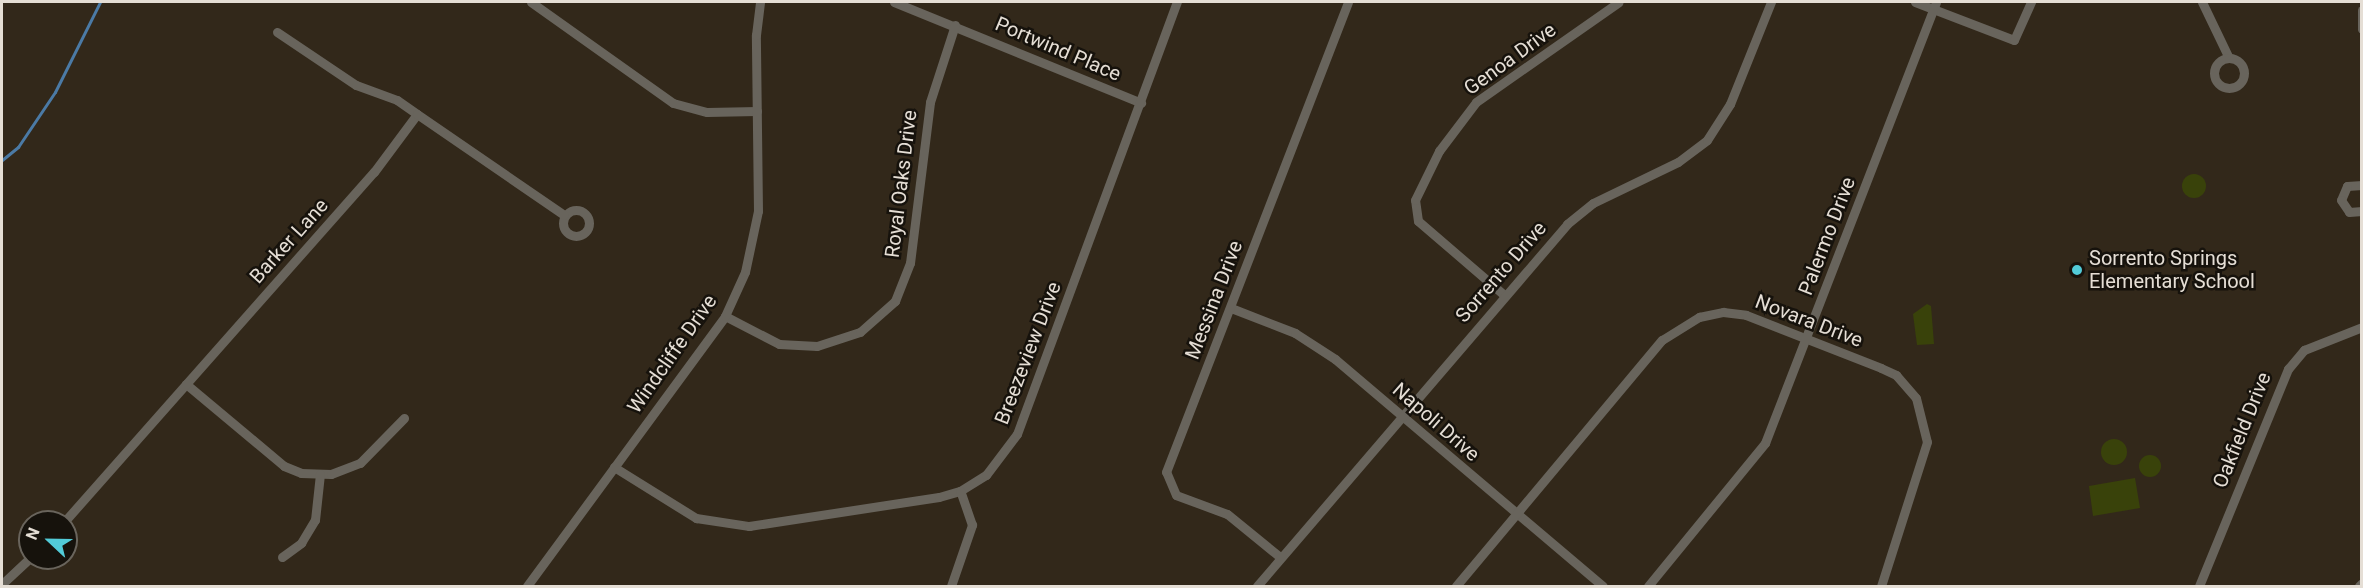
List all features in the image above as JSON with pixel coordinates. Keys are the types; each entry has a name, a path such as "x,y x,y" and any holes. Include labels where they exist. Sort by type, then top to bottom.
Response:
{"street":[{"path":"531,2 673,103 707,112 757,111"},
{"name":"Windcliffe Drive","path":"527,586 725,316 745,272 756,228 760,2"},
{"name":"Portwind Place","path":"894,2 909,11 955,25 1141,103"},
{"name":"Breezeview Drive","path":"614,467 696,518 722,525 749,526 960,491 986,475 1017,434 1177,2"},
{"name":"Messina Drive","path":"1280,557 1227,514 1176,495 1166,481 1348,2"},
{"name":"Genoa Drive","path":"1503,294 1418,221 1416,200 1439,151 1476,102 1619,2"},
{"name":"Sorrento Drive","path":"1257,586 1503,294 1567,224 1593,203 1678,162 1707,140 1730,104 1771,2"},
{"path":"1915,2 1934,5 2014,40 2031,2"},
{"path":"2202,2 2229,58"},
{"name":"Palermo Drive","path":"1648,586 1765,443 1934,5"},
{"path":"2361,10 2361,29"},
{"name":"Royal Oaks Drive","path":"725,316 779,344 817,346 860,332 895,301 910,263 930,102 955,25"},
{"path":"277,32 356,85 397,100 564,215"},
{"name":"Barker Lane","path":"75,510 374,172 417,114"},
{"path":"2361,185 2347,186 2341,200 2349,212 2361,212"},
{"name":"Napoli Drive","path":"1231,308 1308,340 1401,415 1515,515 1603,586"},
{"name":"Novara Drive","path":"1456,586 1662,340 1687,323 1711,313 1735,313 1896,375 1924,414 1923,460 1881,586"},
{"name":"Oakfield Drive","path":"2199,586 2288,369 2304,350 2361,327"},
{"path":"186,384 284,466 320,474 342,472 360,463 404,418"},
{"path":"282,557 301,543 315,520 320,474"},
{"path":"951,586 972,525 960,491"},
{"path":"2,584 18,569"}],"green space":[{"path":"2194,174 2203,177 2206,186 2203,195 2194,198 2185,195 2182,186 2185,177"},
{"path":"1927,304 1931,306 1934,344 1917,345 1913,314"},
{"path":"2114,439 2123,443 2127,452 2123,461 2114,465 2105,461 2101,452 2105,443"},
{"path":"2150,455 2158,458 2161,466 2158,474 2150,477 2142,474 2139,466 2142,458"},
{"path":"2135,478 2140,508 2093,516 2089,486"}],"waterway":[{"path":"2,160 18,147 55,92 100,2"}],"place":[{"name":"Sorrento Springs Elementary School","path":"2077,270"}]}
